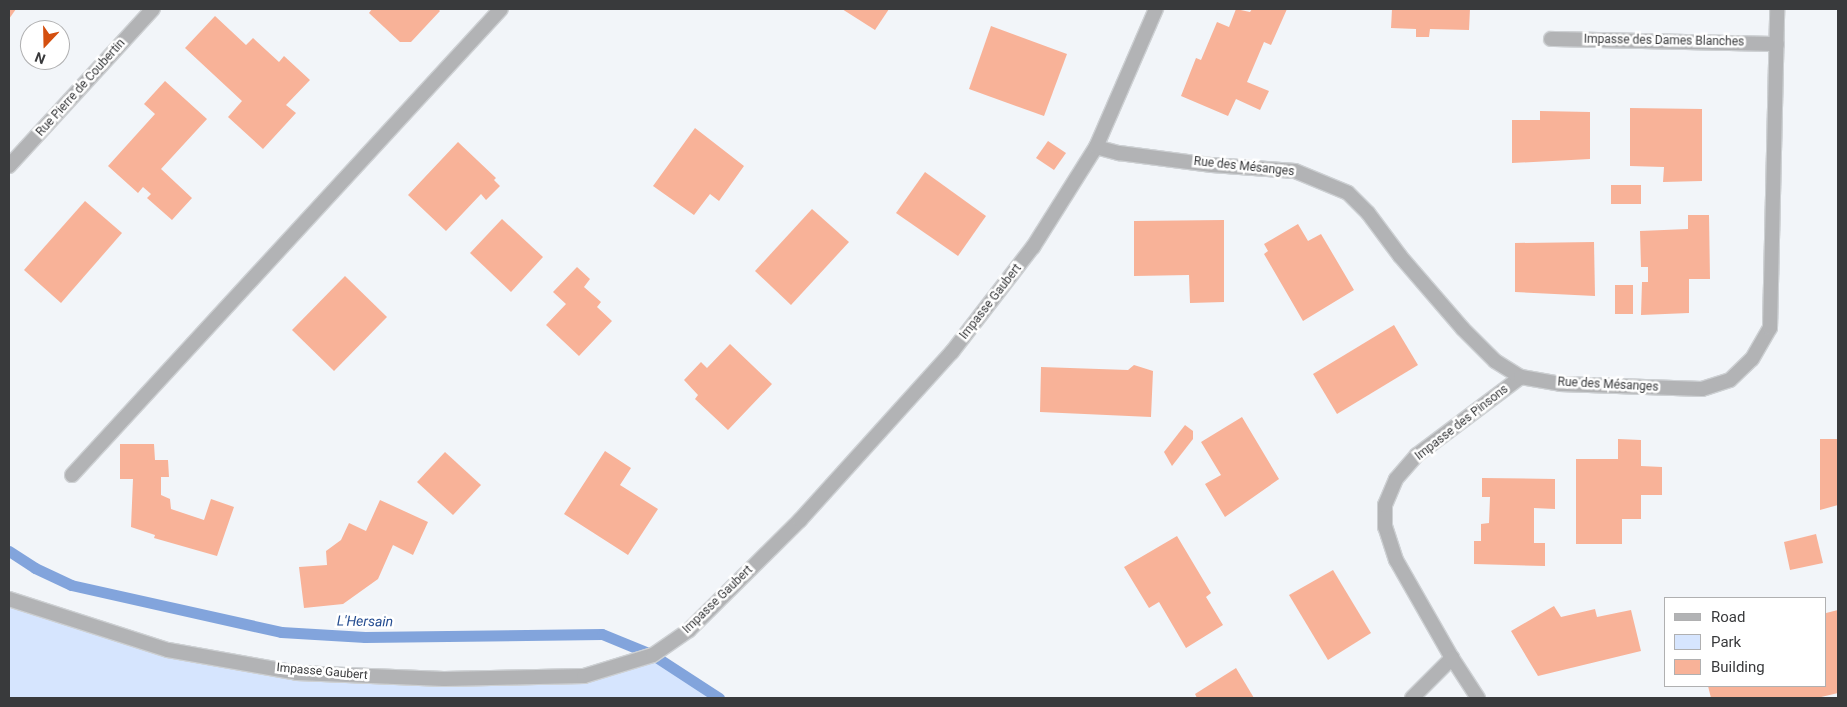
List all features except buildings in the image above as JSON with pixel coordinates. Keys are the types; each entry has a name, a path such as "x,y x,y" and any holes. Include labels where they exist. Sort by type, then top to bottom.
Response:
{"street":[{"name":"Rue Pierre de Coubertin","path":"9,166 153,9"},
{"path":"72,475 501,9"},
{"name":"Impasse Gaubert","path":"9,599 168,650 297,673 444,679 584,676 654,655 689,630 800,520 952,352 1033,247 1096,147 1156,9"},
{"name":"Rue des Mésanges","path":"1096,147 1119,153 1212,165 1295,171 1348,193 1368,212 1400,256 1463,329 1495,361 1522,377 1560,384 1702,389 1730,380 1752,359 1770,328 1777,9"},
{"name":"Impasse des Dames Blanches","path":"1550,39 1777,44"},
{"name":"Impasse des Pinsons","path":"1478,698 1452,658 1396,560 1385,527 1385,505 1396,479 1417,455 1522,377"},
{"path":"1412,698 1452,658"}],"green space":[{"path":"9,599 168,650 297,673 584,676 653,655 719,698 9,698"}],"waterway":[{"name":"L'Hersain","path":"9,551 35,568 71,585 281,632 365,637 602,634 653,655 719,698"}]}
